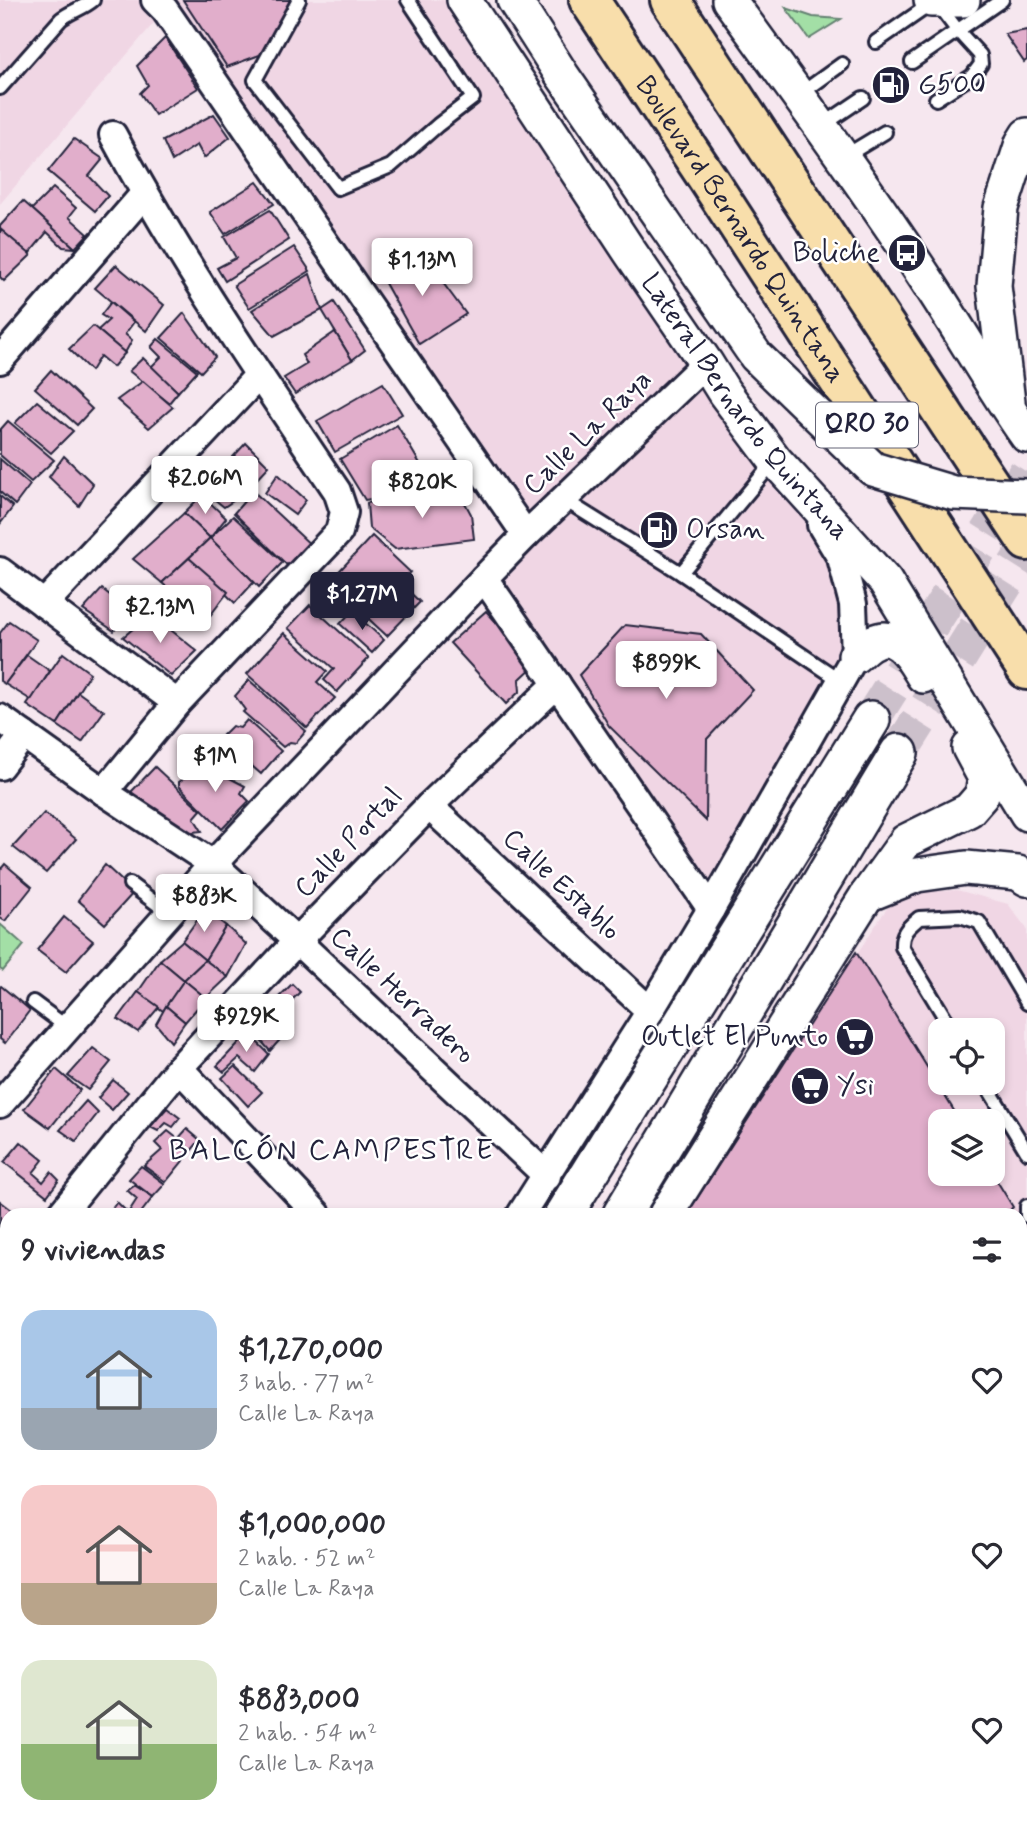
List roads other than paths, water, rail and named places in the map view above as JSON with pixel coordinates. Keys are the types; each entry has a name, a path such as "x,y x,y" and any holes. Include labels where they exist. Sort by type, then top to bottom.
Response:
{"main road":[{"name":"Boulevard Bernardo Quintana","path":"589,0 1027,670"},
{"name":"QRO 30","path":"670,0 1027,541"},
{"path":"568,1208 871,720"},
{"path":"626,1208 899,753"}],"street":[{"path":"155,0 165,10 526,535"},
{"name":"Lateral Bernardo Quintana","path":"464,0 724,392 775,460 885,581 1027,814"},
{"path":"514,0 562,75 756,356 873,470 953,493 1027,496"},
{"path":"729,0 799,95 931,287 1018,424"},
{"path":"933,0 960,15"},
{"path":"104,792 177,703 339,532 344,512 337,491 259,375 144,194 113,135"},
{"path":"1018,424 994,286 1001,208 1027,135"},
{"path":"0,360 144,194"},
{"name":"Calle La Raya","path":"0,1104 213,864 484,578 706,363"},
{"path":"44,604 259,375"},
{"path":"797,484 841,558 853,604 848,668"},
{"path":"0,571 177,703"},
{"path":"484,578 711,909"},
{"path":"525,1208 711,909 848,668 872,642 887,639 904,646 958,728 985,778 982,795 969,810 906,841 867,895 670,1208"},
{"name":"Calle Portal","path":"66,1208 179,1068 298,941 429,806 557,684"},
{"name":"Calle Herradero","path":"0,718 104,792 213,864 547,1176"},
{"path":"0,766 24,735"},
{"name":"Calle Establo","path":"429,806 650,1011"},
{"path":"867,895 917,875 966,868 1018,873 1027,879"},
{"path":"179,1068 306,1208"}],"lane":[{"path":"0,88 61,19 93,0"},
{"path":"299,0 255,80 338,188 391,166 473,98 408,0"},
{"path":"876,42 933,0"},
{"path":"912,62 960,15 1002,0"},
{"path":"936,99 972,76 981,64 980,55 960,15"},
{"path":"799,95 842,65"},
{"path":"820,127 863,97"},
{"path":"842,158 885,132"},
{"path":"681,573 775,460"},
{"path":"563,499 681,573 848,668"},
{"path":"130,884 169,914"},
{"path":"945,1018 902,947 904,932 919,918 960,916 979,922 1027,1003"},
{"path":"33,1002 68,1028"},
{"path":"992,1095 1027,1152"},
{"path":"1027,1206 1027,1216"}],"tunnel":[{"path":"871,720 1027,472"},
{"path":"899,753 1027,548"}],"place":[{"name":"G500","path":"891,85"},
{"name":"Boliche","path":"907,253"},
{"name":"Orsan","path":"659,530"},
{"name":"Outlet El Punto","path":"855,1037"},
{"name":"Ysi","path":"810,1086"}],"district":[{"name":"BALCÓN CAMPESTRE","path":"332,1150"}]}
